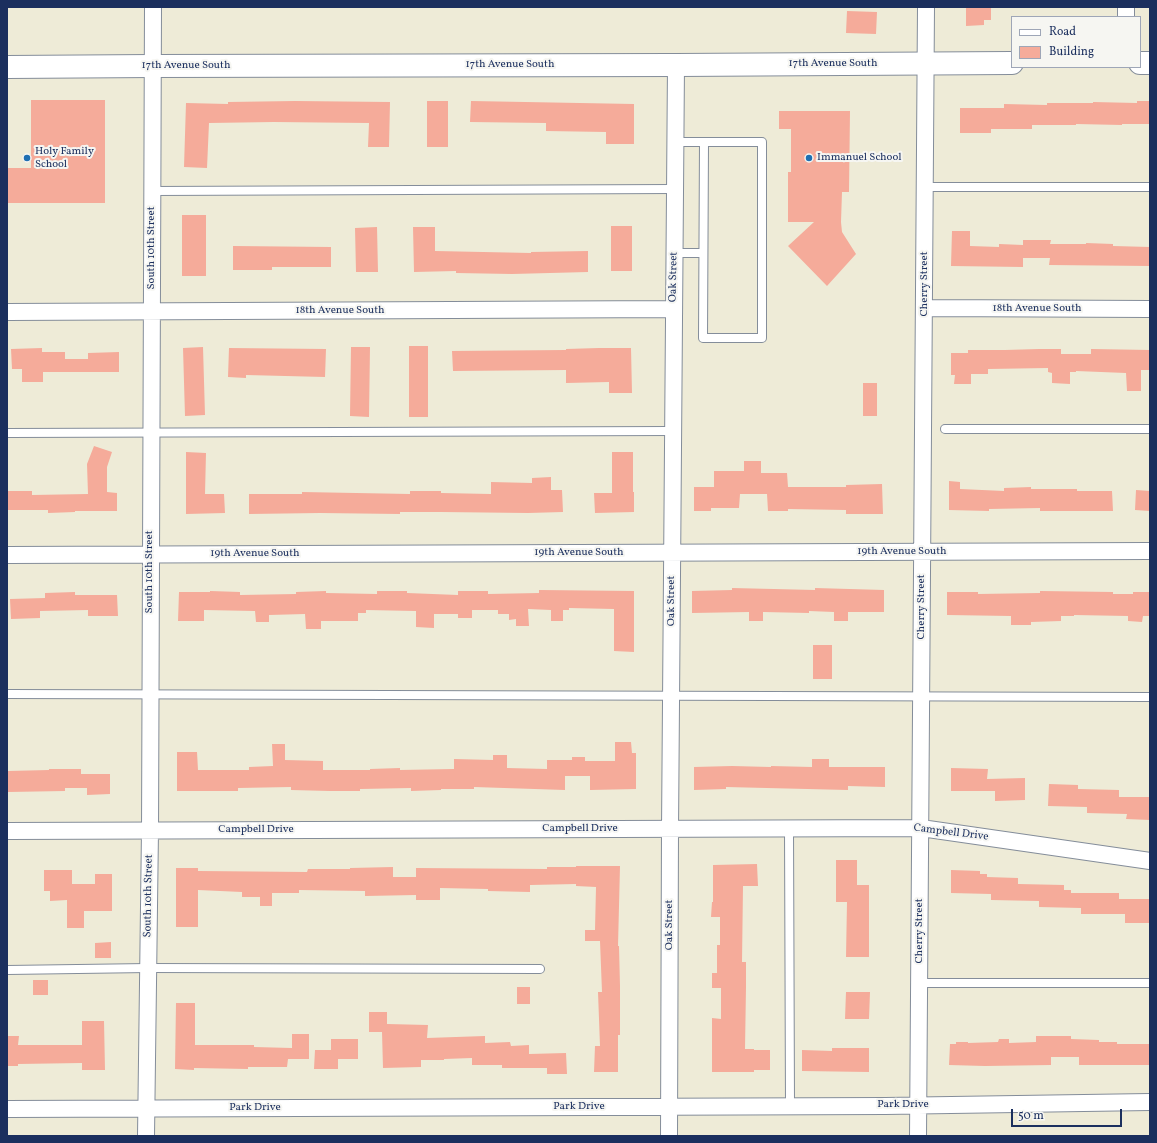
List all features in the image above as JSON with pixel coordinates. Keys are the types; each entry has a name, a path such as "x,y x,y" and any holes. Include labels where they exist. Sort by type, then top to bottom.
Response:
{"street":[{"name":"South 10th Street","path":"146,1136 150,830 153,7"},
{"name":"Cherry Street","path":"918,1136 926,7"},
{"name":"17th Avenue South","path":"7,67 1011,63"},
{"name":"Oak Street","path":"669,1136 676,65"},
{"name":"18th Avenue South","path":"924,308 1150,309"},
{"name":"18th Avenue South","path":"7,312 674,309"},
{"name":"19th Avenue South","path":"7,555 1150,551"},
{"name":"Campbell Drive","path":"7,831 921,828 1150,861"},
{"name":"Park Drive","path":"7,1109 669,1107 1150,1102"}],"lane":[{"path":"675,142 704,142 762,142 762,338 703,338 704,142"},
{"path":"925,187 1150,187"},
{"path":"152,191 675,189"},
{"path":"674,254 703,254"},
{"path":"945,429 1150,429"},
{"path":"7,433 673,431"},
{"path":"7,694 1150,697"},
{"path":"789,828 790,1106"},
{"path":"7,970 148,968 540,969"},
{"path":"919,983 1150,983"}],"building":[{"path":"966,7 991,7 991,20 984,20 984,25 966,26"},
{"path":"847,11 877,12 876,34 846,33"},
{"path":"31,100 105,100 105,203 7,203 7,168 31,168"},
{"path":"427,101 448,101 448,147 427,147"},
{"path":"471,101 634,104 634,144 606,144 606,132 546,131 546,123 470,122"},
{"path":"1137,101 1150,101 1150,124 1032,125 1032,129 991,129 991,133 960,133 960,108 1004,108 1004,104 1047,105 1047,103 1093,102 1137,103"},
{"path":"228,102 390,102 389,147 368,147 369,123 209,123 207,168 184,167 186,103 228,104"},
{"path":"779,111 850,111 849,192 842,192 841,222 842,232 856,254 827,286 788,246 814,222 788,222 788,172 791,172 791,129 779,129"},
{"path":"182,215 206,215 206,276 182,276"},
{"path":"611,226 632,226 632,271 611,271"},
{"path":"377,227 378,272 356,272 355,228"},
{"path":"413,227 435,227 435,251 531,253 588,251 588,272 512,274 456,273 456,271 414,272"},
{"path":"952,231 970,231 970,246 999,247 999,244 1023,245 1023,240 1051,240 1050,244 1086,243 1113,244 1113,246 1150,247 1150,266 1049,265 1050,258 1023,258 1023,267 951,266"},
{"path":"233,246 331,247 331,267 272,267 272,270 233,270"},
{"path":"409,346 428,346 428,417 409,417"},
{"path":"203,347 205,415 185,416 183,348"},
{"path":"351,347 370,347 369,417 350,416"},
{"path":"42,348 42,352 65,352 65,359 88,359 88,353 119,352 119,372 43,372 43,382 22,382 22,369 12,369 11,349"},
{"path":"229,348 326,349 325,377 246,375 246,378 228,377"},
{"path":"631,348 632,393 609,393 609,382 566,383 566,370 453,371 452,351 566,350"},
{"path":"1061,349 1061,354 1091,354 1091,349 1150,350 1150,370 1141,370 1141,391 1127,391 1126,373 1076,371 1070,372 1070,384 1052,383 1052,373 1048,372 1048,368 988,369 988,374 971,374 971,384 954,384 955,375 951,375 951,353 968,353 968,350"},
{"path":"863,383 877,383 877,416 863,416"},
{"path":"94,446 112,452 107,467 107,492 117,493 117,511 75,511 48,513 48,510 7,510 7,491 32,491 32,495 88,494 87,464"},
{"path":"186,452 206,453 205,494 224,494 225,513 186,514"},
{"path":"612,452 633,452 634,512 595,513 594,493 612,493"},
{"path":"744,461 761,461 761,473 787,473 788,487 846,487 846,485 882,484 883,514 846,514 846,510 788,509 788,511 768,511 767,494 740,494 739,508 711,508 711,511 694,511 694,487 714,487 714,471 744,471"},
{"path":"551,477 551,490 562,490 563,512 249,514 249,494 302,494 302,492 410,494 410,491 441,491 441,493 491,494 491,482 532,483 532,478"},
{"path":"949,481 960,482 960,489 1004,491 1004,488 1031,487 1031,489 1112,491 1113,511 1040,511 1040,508 989,509 989,511 949,510"},
{"path":"1136,490 1150,491 1150,511 1135,510"},
{"path":"732,588 884,590 884,612 848,612 848,621 834,621 834,612 763,612 763,621 749,621 749,612 692,613 692,591 732,590"},
{"path":"539,590 634,591 634,652 614,651 614,609 569,608 569,610 563,610 563,621 551,621 551,610 528,609 529,626 516,626 516,619 509,620 509,614 498,614 498,610 472,610 472,618 458,618 458,614 434,614 434,628 416,627 416,611 366,610 366,613 358,613 358,621 321,621 321,629 306,629 305,614 269,615 269,622 256,622 255,611 204,610 204,621 178,621 179,592 240,592 240,595 296,594 296,592 326,591 326,593 377,594 377,591 407,591 407,593 458,595 458,591 488,591 488,594 539,593"},
{"path":"1040,591 1113,592 1113,594 1150,592 1150,616 1143,616 1142,622 1128,621 1128,616 1074,615 1061,616 1061,621 1031,622 1031,625 1011,625 1011,616 947,615 947,592 978,592 978,594 1040,593"},
{"path":"75,592 75,595 117,595 118,616 88,616 88,610 40,611 40,618 11,619 10,599 45,598 45,593"},
{"path":"813,645 832,645 832,679 813,679"},
{"path":"615,742 631,742 632,753 636,753 636,789 590,790 590,776 565,776 565,790 474,787 474,789 411,791 411,788 330,791 291,790 291,787 238,788 238,791 177,791 177,752 197,752 198,770 249,770 249,767 273,766 272,744 285,744 285,760 323,761 323,770 370,770 400,768 400,770 454,769 454,759 493,760 493,755 507,755 507,768 547,769 547,760 572,760 572,757 585,757 585,761 615,761"},
{"path":"812,759 829,759 829,767 885,767 885,787 848,786 848,790 726,787 726,789 694,790 694,767 812,767"},
{"path":"951,768 988,769 987,779 1025,778 1025,800 995,801 995,791 951,791"},
{"path":"81,769 81,774 110,774 110,794 87,795 87,788 65,788 65,791 8,792 8,771"},
{"path":"1049,784 1078,785 1078,789 1119,790 1119,797 1150,797 1150,820 1126,819 1127,814 1087,813 1087,807 1048,806"},
{"path":"836,860 857,860 857,885 869,885 869,957 846,957 847,902 836,902"},
{"path":"757,864 758,886 743,886 742,962 746,962 745,1049 770,1050 770,1070 754,1070 754,1072 712,1072 712,1018 721,1019 721,988 712,988 712,973 717,973 717,945 720,945 720,917 711,917 713,902 713,865"},
{"path":"620,866 618,946 620,1035 618,1035 618,1072 594,1072 595,1046 600,1046 598,992 602,992 600,941 585,941 585,930 595,930 596,887 576,886 576,884 530,885 530,892 440,888 440,900 416,900 416,895 365,896 365,891 299,890 299,893 272,893 272,906 260,906 260,897 242,897 242,892 198,890 198,927 176,927 176,868 198,868 198,871 307,872 308,869 393,867 393,877 416,877 416,868 547,869 547,867"},
{"path":"44,870 72,870 72,884 95,884 95,874 112,874 112,911 84,911 84,928 67,928 67,900 50,901 50,891 44,891"},
{"path":"951,870 980,871 980,874 987,874 987,877 1018,878 1018,884 1064,885 1064,890 1071,890 1071,893 1119,893 1119,899 1150,899 1150,923 1125,923 1125,914 1081,914 1081,908 1039,907 1039,901 991,900 991,894 951,893"},
{"path":"111,942 111,958 95,958 95,943"},
{"path":"33,980 48,980 48,995 33,995"},
{"path":"517,987 530,987 530,1004 517,1004"},
{"path":"846,992 870,992 869,1019 845,1019"},
{"path":"176,1003 195,1003 195,1045 254,1045 254,1047 292,1048 292,1034 309,1034 309,1059 288,1059 287,1067 248,1067 248,1069 194,1068 194,1070 175,1069"},
{"path":"369,1012 387,1012 387,1024 428,1025 427,1038 485,1036 485,1043 510,1042 511,1046 529,1045 529,1054 566,1053 567,1074 547,1074 547,1068 502,1068 502,1065 472,1065 472,1058 421,1060 421,1067 383,1068 382,1032 369,1032"},
{"path":"82,1021 104,1021 105,1070 82,1070 82,1063 18,1064 18,1066 7,1066 7,1036 19,1036 18,1045 82,1045"},
{"path":"1036,1036 1071,1036 1071,1039 1099,1040 1099,1042 1117,1042 1117,1044 1150,1044 1150,1065 1079,1065 1079,1057 1051,1057 1051,1065 949,1065 950,1044 956,1044 956,1042 998,1042 999,1039 1009,1039 1009,1043 1036,1042"},
{"path":"331,1039 358,1039 358,1059 338,1059 338,1069 314,1069 315,1050 331,1050"},
{"path":"832,1048 869,1048 869,1072 802,1071 802,1050 832,1051"}],"place":[{"name":"Holy Family School","path":"27,158"},
{"name":"Immanuel School","path":"809,158"}]}
